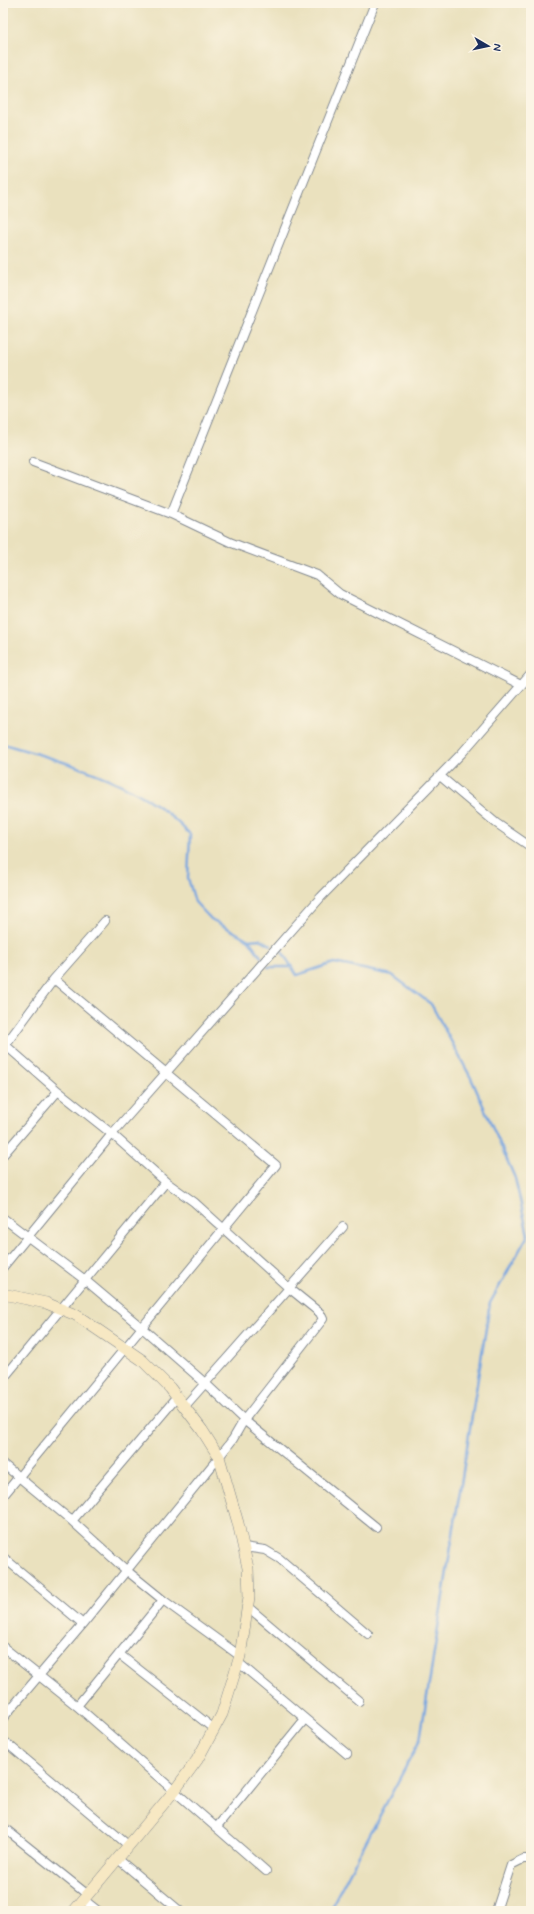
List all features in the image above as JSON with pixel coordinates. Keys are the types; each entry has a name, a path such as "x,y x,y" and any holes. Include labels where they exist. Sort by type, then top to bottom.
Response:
{"street":[{"path":"171,514 375,3"},
{"path":"33,462 171,514 232,543 317,576 340,594 521,685"},
{"path":"3,1267 112,1134 230,1002 320,897 462,753 531,674"},
{"path":"440,776 496,823 531,847"},
{"path":"3,1718 38,1675 83,1624 219,1457 233,1439 244,1420 323,1319 320,1313 289,1288 194,1202 166,1182 112,1134 4,1045 54,979 105,921"},
{"path":"3,1496 276,1165 54,979"},
{"path":"3,1155 58,1091"},
{"path":"3,1379 166,1182"},
{"path":"3,1218 27,1238 84,1280 141,1327 205,1383 244,1420 376,1527"},
{"path":"185,1406 343,1228"},
{"path":"3,1294 30,1298 61,1308 99,1329 142,1360 185,1406 219,1457 244,1547 249,1583 248,1607 240,1660 222,1714 214,1729 197,1760 175,1790 74,1911"},
{"path":"72,1521 177,1397"},
{"path":"3,1464 72,1521 126,1570 240,1660 305,1719 347,1754"},
{"path":"244,1547 265,1550 280,1559 368,1634"},
{"path":"3,1557 83,1624"},
{"path":"77,1706 163,1600"},
{"path":"248,1607 359,1701"},
{"path":"3,1647 77,1706 266,1871"},
{"path":"119,1654 214,1729"},
{"path":"217,1827 305,1719"},
{"path":"3,1740 128,1845"},
{"path":"3,1827 86,1897 98,1911"},
{"path":"118,1859 180,1911"},
{"path":"496,1911 511,1865 517,1861 531,1859"}],"waterway":[{"path":"3,744 65,762 106,778 144,797 166,812 190,834 188,878 195,902 211,919 249,940 260,939 271,945"},
{"path":"249,940 261,957"},
{"path":"282,952 297,975 334,963 392,975 431,1004 471,1078 515,1178 528,1235 490,1303 420,1740 329,1911"},
{"path":"268,967 291,967"}]}
